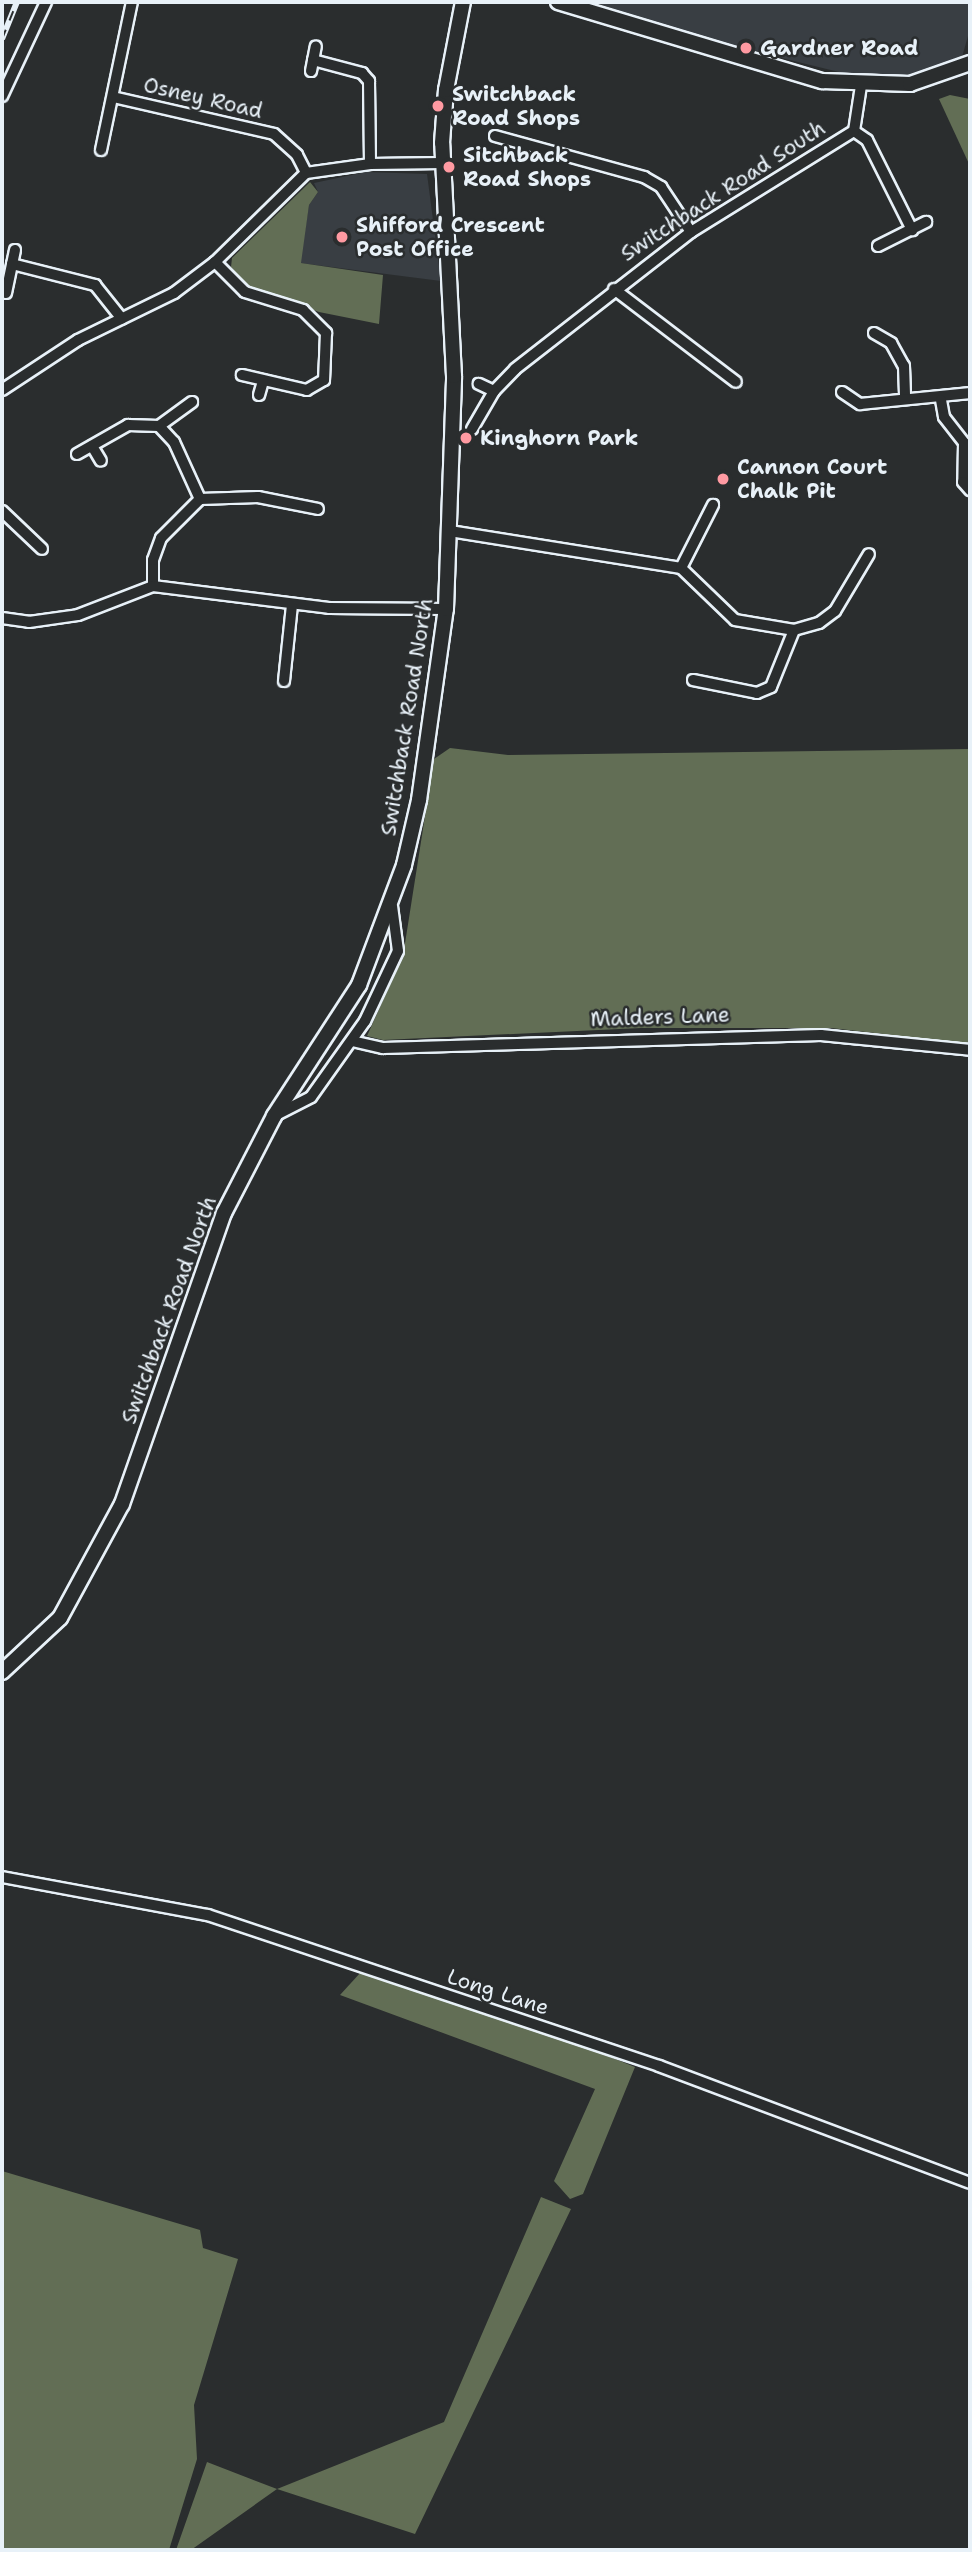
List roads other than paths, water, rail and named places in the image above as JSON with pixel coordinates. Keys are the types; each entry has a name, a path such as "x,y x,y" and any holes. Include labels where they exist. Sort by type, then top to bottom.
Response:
{"main road":[{"name":"Switchback Road North","path":"2,1672 60,1618 122,1504 224,1213 274,1116 359,985 392,905 419,800 446,609 454,376 442,163 446,90 463,2"},
{"path":"558,2 732,57 861,86 933,79 970,63"}],"street":[{"path":"2,96 46,2"},
{"path":"101,150 132,2"},
{"path":"316,47 312,65 362,73 369,81 370,164"},
{"name":"Switchback Road South","path":"472,429 494,391 614,289 691,232 855,131 861,86"},
{"name":"Osney Road","path":"113,97 274,134 297,155 306,173"},
{"path":"855,131 867,140 912,230"},
{"path":"495,136 644,177 661,187 691,232"},
{"path":"2,390 34,366 156,304 215,262 306,173 370,164 442,163"},
{"path":"878,246 926,222"},
{"path":"6,293 15,250"},
{"path":"215,262 245,292 303,310 323,324 328,343 324,380"},
{"path":"12,264 95,285 122,319"},
{"path":"614,289 736,382"},
{"path":"874,333 891,343 904,366 905,396"},
{"path":"242,375 307,390 324,380"},
{"path":"324,380 334,388"},
{"path":"259,395 263,381"},
{"path":"479,384 494,391"},
{"path":"842,392 860,404 905,396 941,400 970,393"},
{"path":"941,400 944,417 964,443 963,482 970,490"},
{"path":"78,454 128,425 159,426 192,402"},
{"path":"159,426 174,442 200,499"},
{"path":"92,446 101,461"},
{"path":"305,507 307,494"},
{"path":"153,586 153,560 161,538 200,499 244,496 318,509"},
{"path":"681,568 713,505"},
{"path":"2,511 5,526 42,550"},
{"path":"450,531 681,568 735,620 794,630 819,623 835,611 869,554"},
{"path":"2,618 29,622 78,615 153,586 292,604 446,609"},
{"path":"284,681 292,604"},
{"path":"693,680 757,693 771,687 794,630"},
{"path":"274,1116 312,1097 352,1041 398,951 392,905"},
{"name":"Malders Lane","path":"352,1041 383,1048 821,1035 970,1050"},
{"name":"Long Lane","path":"2,1877 208,1915 659,2066 970,2183"}],"railway":[{"path":"2,39 17,2"}],"place":[{"name":"Gardner Road","path":"746,48"},
{"name":"Switchback Road Shops","path":"438,106"},
{"name":"Sitchback Road Shops","path":"449,167"},
{"name":"Shifford Crescent Post Office","path":"342,237"},
{"name":"Kinghorn Park","path":"466,438"},
{"name":"Cannon Court Chalk Pit","path":"723,479"}]}
